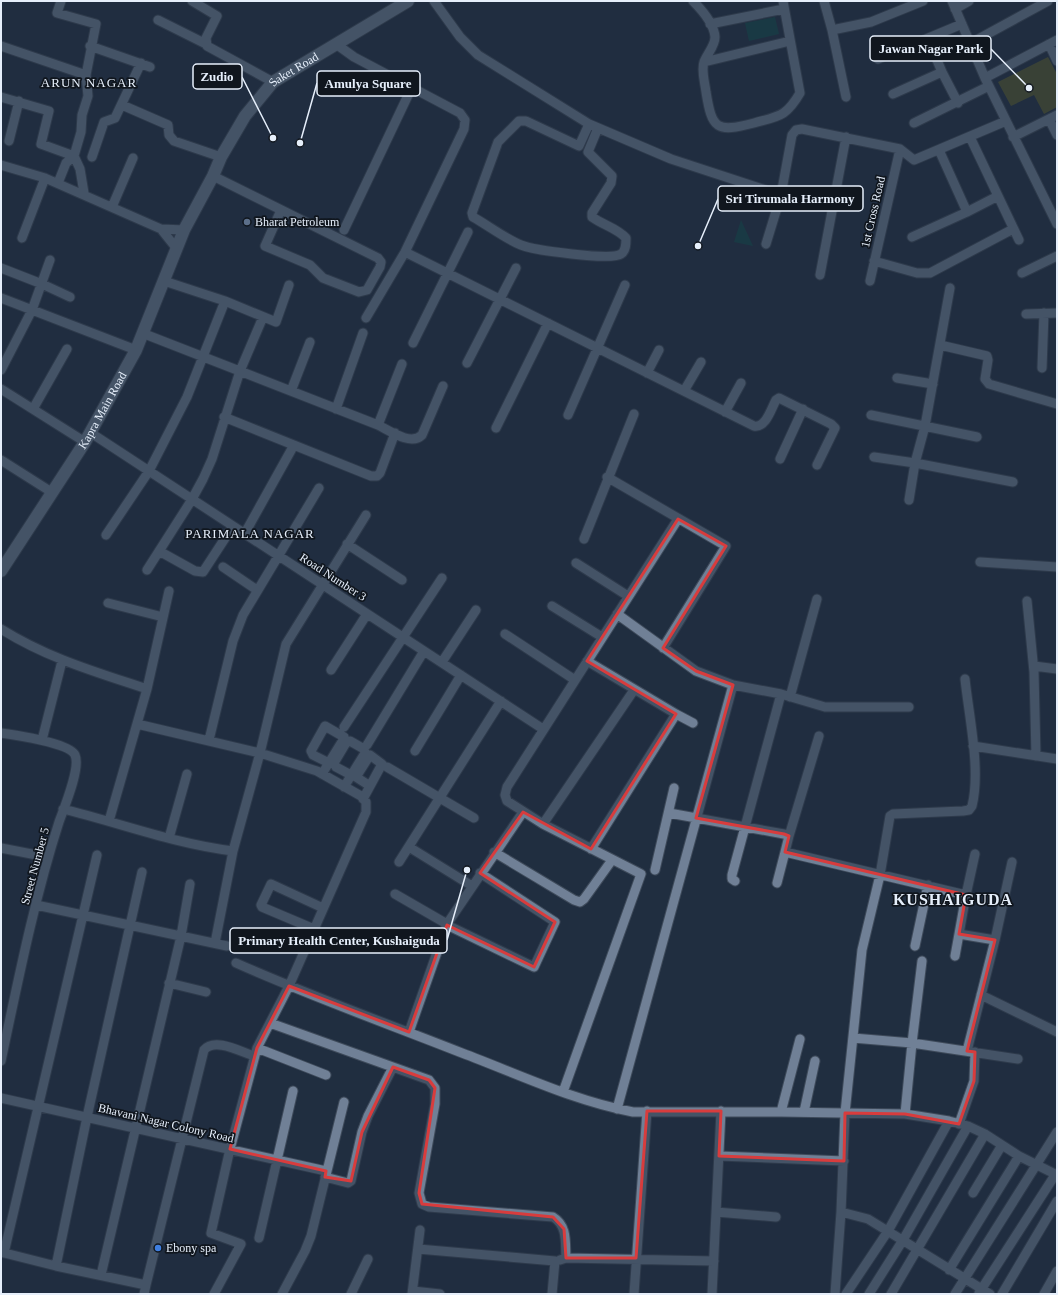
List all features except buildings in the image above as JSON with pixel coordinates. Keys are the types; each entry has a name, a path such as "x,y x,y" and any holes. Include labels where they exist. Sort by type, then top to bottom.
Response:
{"street":[{"path":"58,183 66,163 74,156 81,132 82,115 88,96 86,75 90,46 96,24 58,13 61,1"},
{"path":"192,1 217,16 206,38 206,44"},
{"name":"Saket Road","path":"183,234 213,176 221,157 245,116 273,82 408,1"},
{"path":"434,1 460,37 478,55 589,124 671,159 781,195"},
{"path":"693,1 710,24 715,39 702,69 710,116 716,124 726,128 737,128 782,115 792,106 800,93 784,5 710,24"},
{"path":"824,1 832,30 846,97"},
{"path":"832,30 871,22 902,5 923,1"},
{"path":"969,1 954,5 987,82 1013,137 1054,213 1057,224"},
{"path":"971,43 1048,1"},
{"path":"158,20 206,44 273,82"},
{"path":"878,59 962,24"},
{"path":"928,39 942,72 958,103"},
{"path":"704,62 790,41"},
{"path":"914,123 958,103 987,82 1053,42 1057,61"},
{"path":"336,44 354,57 460,113 465,120 464,129 405,252 366,318"},
{"path":"1,46 86,75"},
{"path":"90,46 150,67"},
{"path":"92,157 104,122 115,118 141,63"},
{"path":"893,94 942,72"},
{"path":"344,230 412,87"},
{"path":"1,97 49,111 41,144 74,156 80,169 84,193"},
{"path":"9,141 18,102"},
{"path":"122,105 168,124 169,135 174,140 221,157"},
{"path":"1013,137 1053,117 1057,135"},
{"path":"526,120 579,146 588,152 612,176 611,183 593,210 592,217 599,223 622,233 626,238 626,246 622,254 614,257 566,254 554,250 529,248 520,245 473,217 472,213 498,142 519,121 526,120"},
{"path":"766,244 781,195 792,135 796,130 802,129 846,137 900,149 914,160 1006,121"},
{"path":"579,146 589,124"},
{"path":"588,152 598,128"},
{"path":"820,275 846,137"},
{"path":"970,137 1019,240"},
{"name":"1st Cross Road","path":"870,281 900,149"},
{"path":"939,150 967,212"},
{"path":"112,207 133,158"},
{"path":"1,165 46,178 84,193 161,229 183,234"},
{"path":"213,176 378,258 381,262 380,267 367,290 359,292 323,278 310,265 265,246 281,210"},
{"path":"22,238 46,178"},
{"path":"912,237 998,196"},
{"path":"161,229 177,249"},
{"path":"874,261 917,273 930,273 1013,229"},
{"path":"413,343 468,232"},
{"name":"Kapra Main Road","path":"1,571 88,437 136,350 183,234"},
{"path":"405,252 725,412 758,427 763,425 776,400 779,398 803,409 831,424 835,428 817,464"},
{"path":"1022,273 1057,256"},
{"path":"1,370 32,310 50,260"},
{"path":"1,268 70,297"},
{"path":"468,363 516,268"},
{"path":"164,281 225,301 276,322 289,285"},
{"path":"568,416 624,285"},
{"path":"909,500 915,463 925,426 950,288"},
{"path":"1,298 136,350"},
{"path":"106,535 149,472 187,397 225,301"},
{"path":"1042,368 1044,313"},
{"path":"1026,314 1057,313"},
{"path":"147,570 192,501 212,459 224,417 240,371 263,317"},
{"path":"496,428 548,323"},
{"path":"142,333 204,356 412,440 419,439 422,435 444,386"},
{"path":"336,409 363,333"},
{"path":"291,392 310,342"},
{"path":"940,345 987,356 988,360 985,379 989,384 1057,404"},
{"path":"33,409 67,349"},
{"path":"647,373 659,350"},
{"path":"684,391 701,362"},
{"path":"378,425 402,364"},
{"path":"897,378 933,384"},
{"path":"725,412 741,383"},
{"name":"Road Number 3","path":"1,389 33,409 88,437 149,472 192,501 245,533 277,556 404,637 543,729"},
{"path":"780,459 803,409"},
{"path":"584,539 607,477 634,414"},
{"path":"871,415 977,436"},
{"path":"224,417 371,476 377,476 380,473 395,433"},
{"path":"245,533 294,445"},
{"path":"874,457 915,463 1013,482"},
{"path":"1,460 52,493"},
{"path":"607,477 726,546 663,648"},
{"path":"209,740 233,641 243,615 319,488"},
{"path":"215,943 233,851 260,753 286,644 366,515"},
{"path":"563,1092 641,874 543,824 508,801 505,795 507,787 543,729 678,519"},
{"path":"159,550 195,572 203,572 233,526"},
{"path":"347,544 402,580"},
{"path":"980,562 1057,567"},
{"path":"576,563 628,596"},
{"path":"222,567 257,590"},
{"path":"344,727 442,578"},
{"path":"109,820 147,689 169,591"},
{"path":"790,697 817,599"},
{"path":"1027,602 1034,666 1036,756"},
{"path":"108,603 163,617"},
{"path":"552,606 602,637"},
{"path":"442,662 476,610"},
{"path":"331,670 367,614"},
{"path":"617,614 696,671 733,685 781,694 830,707 909,707"},
{"path":"1,629 19,640 62,661 147,689"},
{"path":"505,634 574,680"},
{"path":"367,745 424,651"},
{"path":"42,740 62,661"},
{"path":"587,661 634,690 693,723"},
{"path":"1034,666 1057,669"},
{"path":"415,751 461,675"},
{"path":"835,1294 842,1212 845,1113 862,950 880,875 888,824 892,814 963,811 969,810 972,806 975,777 965,679"},
{"path":"617,1109 733,685"},
{"path":"543,824 634,690"},
{"path":"735,881 732,879 732,875 781,694"},
{"path":"399,862 501,701"},
{"path":"591,849 676,714"},
{"path":"137,724 260,753 322,774 366,802 366,812 289,986 256,1052 230,1149 211,1233 241,1244 214,1294"},
{"name":"Street Number 5","path":"1,733 42,740 70,750 75,753 77,760 73,779 47,857 1,1061"},
{"path":"777,883 789,836 819,736"},
{"path":"973,746 1057,759"},
{"path":"322,774 329,763"},
{"path":"387,767 439,799 474,818"},
{"path":"169,838 187,774"},
{"path":"344,787 351,775"},
{"path":"363,799 370,786"},
{"path":"655,870 674,788"},
{"path":"63,809 109,820 169,838 212,848 233,851"},
{"path":"409,1032 447,924 494,852 523,812"},
{"path":"669,813 789,836"},
{"path":"409,847 472,886"},
{"path":"1,848 47,857"},
{"path":"494,852 574,900 580,902 584,899 612,860"},
{"path":"785,852 966,895"},
{"path":"955,956 975,854"},
{"path":"97,855 40,1107 3,1252 56,1266 101,1275 145,1290 204,1050 207,1046 214,1044 256,1052 326,1075"},
{"path":"869,1294 903,1240 964,1125 973,1087 971,1052 981,995 1012,862"},
{"path":"56,1266 87,1117 142,872"},
{"path":"395,894 447,924 534,967 556,922 480,873"},
{"path":"101,1275 134,1128 181,936 190,884"},
{"path":"314,929 262,907 264,898 272,884 323,908"},
{"path":"915,946 928,885"},
{"path":"36,905 227,946"},
{"path":"959,934 995,940"},
{"path":"905,1114 922,961"},
{"path":"236,963 289,986 563,1092 617,1109 633,1112 721,1111 905,1114 964,1125 985,1134 1019,1156 1056,1175 983,1292 888,1230 868,1219 842,1212"},
{"path":"169,983 206,992"},
{"path":"981,995 1057,1032"},
{"path":"270,1023 429,1080 435,1088 435,1104 419,1193 422,1204 429,1207 553,1217 561,1221 564,1229 566,1258"},
{"path":"853,1038 912,1043 1018,1059"},
{"path":"781,1112 800,1039"},
{"path":"804,1112 815,1061"},
{"name":"Bhavani Nagar Colony Road","path":"1,1098 278,1160 326,1174 348,1183 354,1177 362,1132 368,1116 393,1066"},
{"path":"259,1238 293,1091"},
{"path":"285,1293 311,1236 344,1102"},
{"path":"634,1294 647,1111"},
{"path":"712,1294 721,1111"},
{"path":"846,1294 888,1230 949,1121"},
{"path":"954,1294 1057,1132"},
{"path":"891,1294 985,1134"},
{"path":"973,1193 1002,1145"},
{"path":"718,1156 844,1161"},
{"path":"949,1270 1019,1156"},
{"path":"1002,1294 1057,1201"},
{"path":"716,1212 776,1218"},
{"path":"420,1230 412,1293 440,1294"},
{"path":"418,1249 555,1262 566,1258 636,1258 714,1261"},
{"path":"351,1294 368,1259"},
{"path":"552,1294 555,1262"},
{"path":"1044,1294 1057,1271"}],"highlighted area":[{"path":"678,519 726,546 663,648 696,671 733,685 696,818 784,834 789,836 785,852 966,895 959,934 995,940 967,1051 975,1052 974,1081 959,1124 905,1114 845,1113 844,1161 719,1156 721,1111 647,1111 636,1258 566,1258 564,1229 553,1217 422,1204 419,1193 435,1088 429,1080 393,1067 362,1132 351,1181 325,1177 326,1171 230,1149 257,1048 289,986 409,1032 447,925 534,967 555,922 480,873 523,812 591,849 676,714 587,661"}],"shaded area":[{"path":"775,17 779,34 749,41 745,23"},
{"path":"1048,57 1057,74 1057,107 1044,114 1034,95 1011,106 998,82"},
{"path":"741,220 753,246 734,242"}],"place":[{"name":"Jawan Nagar Park","path":"1029,88"},
{"name":"Zudio","path":"273,138"},
{"name":"Amulya Square","path":"300,143"},
{"name":"Bharat Petroleum","path":"247,222"},
{"name":"Sri Tirumala Harmony","path":"698,246"},
{"name":"Primary Health Center, Kushaiguda","path":"467,870"},
{"name":"Ebony spa","path":"158,1248"}],"district":[{"name":"ARUN NAGAR","path":"89,82"},
{"name":"PARIMALA NAGAR","path":"250,533"},
{"name":"KUSHAIGUDA","path":"953,899"}]}
